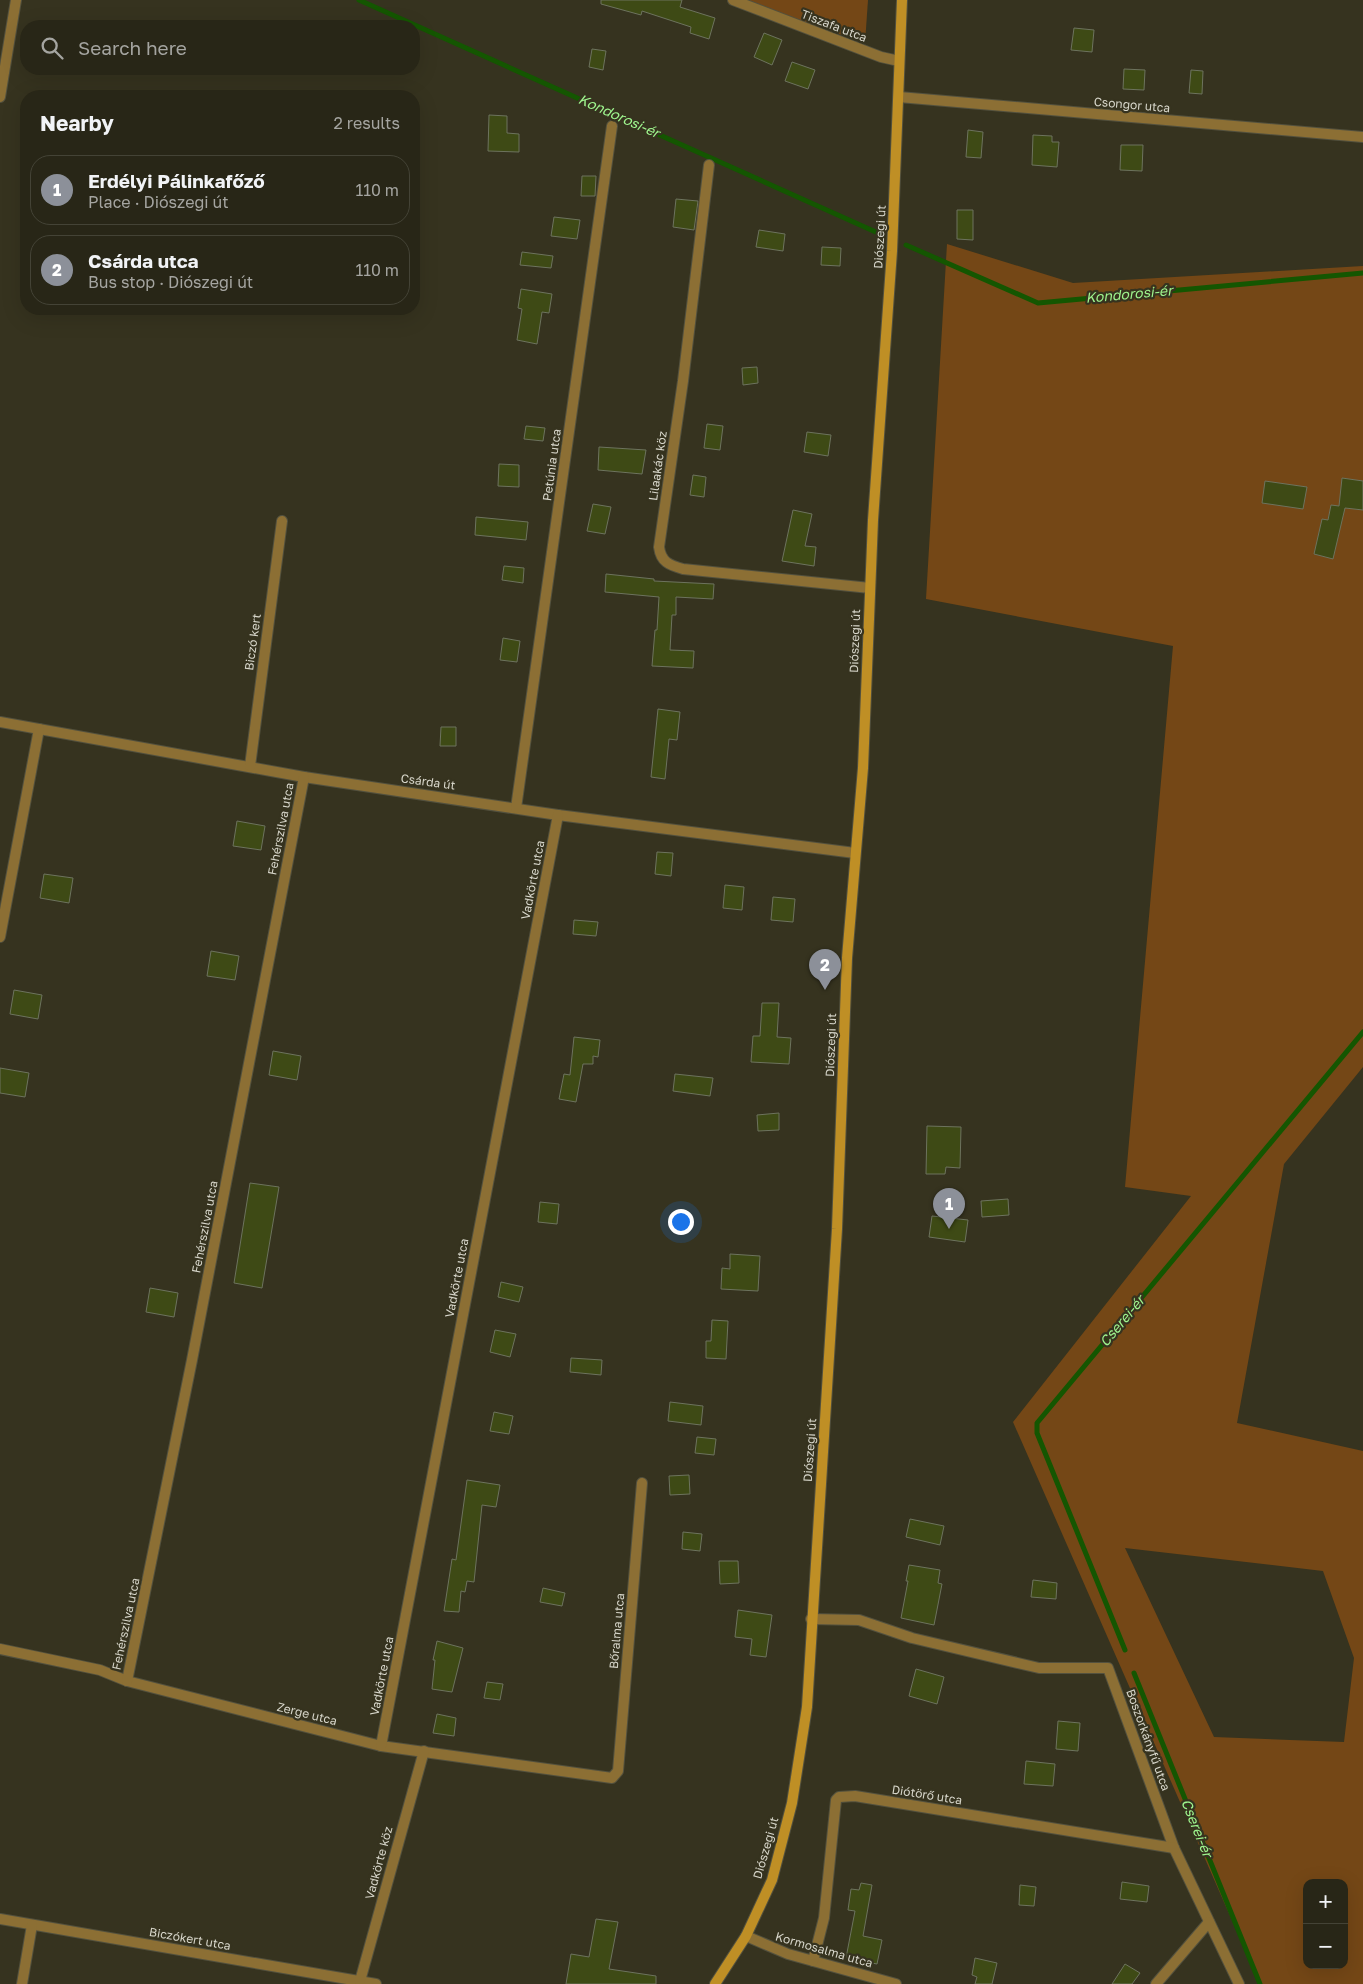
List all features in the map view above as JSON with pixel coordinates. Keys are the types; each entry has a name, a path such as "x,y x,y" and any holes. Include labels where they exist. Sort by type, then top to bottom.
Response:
{"main road":[{"name":"Diószegi út","path":"715,1984 746,1936 772,1880 792,1803 807,1708 836,1229 847,958 863,768 870,588 892,252 902,0"}],"street":[{"path":"0,97 16,0"},
{"name":"Tiszafa utca","path":"734,0 881,57 899,61"},
{"name":"Csongor utca","path":"899,97 1363,137"},
{"name":"Petúnia utca","path":"516,808 612,126"},
{"name":"Lilaakác köz","path":"709,165 683,381 659,547 660,557 668,565 682,569 870,588"},
{"name":"Biczó kert","path":"250,766 282,521"},
{"name":"Csárda út","path":"0,722 304,777 558,815 855,853"},
{"path":"0,937 39,728"},
{"name":"Fehérszilva utca","path":"127,1681 192,1360 304,777"},
{"name":"Vadkörte utca","path":"381,1746 558,815"},
{"name":"Bőralma utca","path":"612,1778 618,1771 642,1483"},
{"name":"Boszorkányfű utca","path":"812,1619 859,1620 912,1638 1038,1668 1108,1668 1174,1848 1239,1984"},
{"name":"Zerge utca","path":"0,1649 100,1670 127,1681 381,1746 612,1778"},
{"name":"Vadkörte köz","path":"360,1981 424,1751"},
{"name":"Diótörő utca","path":"813,1961 824,1918 836,1800 839,1797 855,1796 1174,1848"},
{"name":"Biczókert utca","path":"0,1919 376,1984"},
{"path":"1156,1984 1209,1922"},
{"path":"22,1984 32,1925"},
{"name":"Kormosalma utca","path":"746,1936 766,1946 896,1984"}],"shaded area":[{"path":"743,0 868,0 865,43"},
{"path":"947,244 1073,283 1363,266 1363,1067 1284,1164 1237,1423 1363,1451 1363,1984 1260,1984 1013,1422 1191,1196 1125,1187 1173,646 926,599","holes":["1125,1548 1323,1571 1354,1658 1344,1742 1214,1737"]}],"building":[{"path":"601,0 682,0 680,7 715,18 709,39 690,33 691,27 642,11 641,15 601,4"},
{"path":"1074,28 1094,30 1092,52 1071,50"},
{"path":"764,33 782,40 772,65 754,57"},
{"path":"592,49 606,51 603,70 589,67"},
{"path":"792,62 815,70 808,89 785,81"},
{"path":"1124,69 1145,70 1144,90 1123,89"},
{"path":"1191,70 1203,71 1202,94 1189,93"},
{"path":"489,115 507,116 507,133 519,134 519,152 488,151"},
{"path":"968,130 983,132 981,158 966,157"},
{"path":"1033,135 1052,136 1052,142 1059,142 1057,167 1032,165"},
{"path":"1121,145 1143,145 1142,171 1120,170"},
{"path":"582,176 596,176 595,196 581,196"},
{"path":"676,199 698,201 694,230 673,227"},
{"path":"957,210 973,210 973,240 957,239"},
{"path":"554,217 580,220 577,239 551,236"},
{"path":"759,230 785,234 783,251 756,247"},
{"path":"822,247 841,248 840,266 821,265"},
{"path":"522,252 553,256 551,268 520,265"},
{"path":"521,289 552,294 549,313 542,312 537,344 517,340 522,309 518,308"},
{"path":"757,367 758,383 743,385 742,368"},
{"path":"707,424 723,426 720,450 704,448"},
{"path":"526,426 545,428 543,441 524,439"},
{"path":"807,432 831,435 828,456 804,452"},
{"path":"599,447 646,450 642,474 598,470"},
{"path":"499,464 519,465 519,487 498,486"},
{"path":"693,475 706,477 704,497 690,495"},
{"path":"1342,478 1363,481 1363,510 1345,508 1333,559 1314,554 1322,519 1328,520 1331,505 1339,506"},
{"path":"1265,481 1307,487 1303,509 1262,503"},
{"path":"593,504 611,507 605,534 587,531"},
{"path":"793,510 812,514 805,546 816,547 814,566 782,561"},
{"path":"476,517 528,522 526,540 475,535"},
{"path":"504,566 524,568 523,583 502,580"},
{"path":"606,574 654,579 654,581 714,584 713,599 676,597 676,615 672,615 670,650 694,651 693,668 652,666 659,597 605,592"},
{"path":"503,638 520,641 517,662 500,660"},
{"path":"658,709 680,712 677,740 669,739 665,779 651,777"},
{"path":"441,727 456,727 456,746 440,746"},
{"path":"237,821 265,826 261,850 233,846"},
{"path":"657,852 673,853 671,876 655,874"},
{"path":"44,874 73,878 69,903 40,898"},
{"path":"725,885 744,887 742,910 723,908"},
{"path":"773,897 795,899 793,922 771,920"},
{"path":"574,920 598,922 596,936 573,934"},
{"path":"211,951 239,956 235,980 207,976"},
{"path":"14,990 42,995 38,1019 10,1014"},
{"path":"762,1003 779,1003 777,1037 791,1038 789,1064 751,1062 753,1036 760,1036"},
{"path":"574,1037 600,1040 598,1057 593,1056 593,1064 583,1064 576,1102 559,1099 564,1074 570,1075"},
{"path":"273,1051 301,1056 297,1080 269,1075"},
{"path":"0,1068 29,1073 25,1097 0,1093"},
{"path":"675,1074 713,1078 710,1096 673,1091"},
{"path":"779,1113 779,1130 758,1131 757,1115"},
{"path":"927,1126 961,1127 960,1168 946,1167 945,1174 926,1174"},
{"path":"250,1183 279,1187 262,1288 234,1283"},
{"path":"1008,1199 1009,1215 982,1217 981,1201"},
{"path":"540,1202 559,1204 557,1224 538,1222"},
{"path":"932,1216 968,1220 965,1242 929,1237"},
{"path":"730,1254 760,1256 758,1291 721,1289 722,1268 730,1269"},
{"path":"501,1282 523,1287 519,1302 498,1297"},
{"path":"150,1288 178,1293 174,1317 146,1312"},
{"path":"712,1320 728,1321 726,1359 706,1358 706,1341 711,1341"},
{"path":"495,1330 516,1334 510,1357 490,1352"},
{"path":"571,1358 602,1360 601,1375 570,1372"},
{"path":"670,1402 703,1406 701,1425 668,1421"},
{"path":"494,1412 513,1416 509,1434 490,1431"},
{"path":"697,1437 716,1439 714,1455 695,1453"},
{"path":"689,1475 690,1494 670,1495 669,1476"},
{"path":"467,1480 500,1485 496,1507 482,1505 474,1582 467,1581 465,1592 461,1591 459,1612 444,1611 452,1559 456,1560"},
{"path":"910,1519 944,1526 940,1545 906,1537"},
{"path":"683,1532 702,1534 700,1551 682,1549"},
{"path":"719,1561 738,1561 739,1583 720,1584"},
{"path":"909,1565 940,1570 938,1583 942,1584 934,1625 901,1618"},
{"path":"1033,1580 1057,1583 1056,1599 1031,1597"},
{"path":"543,1588 565,1593 562,1606 540,1602"},
{"path":"738,1610 772,1615 766,1657 750,1655 752,1639 735,1637"},
{"path":"437,1641 463,1648 452,1692 432,1689 435,1660 433,1660"},
{"path":"916,1669 944,1677 937,1704 909,1696"},
{"path":"487,1682 503,1684 500,1700 484,1698"},
{"path":"437,1714 456,1718 454,1736 433,1733"},
{"path":"1058,1721 1080,1723 1078,1751 1056,1749"},
{"path":"1026,1761 1055,1764 1053,1786 1024,1784"},
{"path":"1122,1882 1149,1886 1147,1902 1120,1899"},
{"path":"861,1883 872,1885 863,1936 882,1940 877,1964 846,1958 855,1911 848,1910 851,1889 859,1890"},
{"path":"1020,1885 1036,1887 1034,1906 1019,1905"},
{"path":"596,1919 618,1922 609,1969 656,1976 656,1984 566,1984 571,1954 589,1957"},
{"path":"975,1958 997,1963 992,1984 975,1984 977,1977 972,1975"},
{"path":"1125,1964 1140,1973 1132,1984 1112,1984"}],"waterway":[{"name":"Kondorosi-ér","path":"359,0 404,20"},
{"name":"Kondorosi-ér","path":"420,27 878,233"},
{"name":"Kondorosi-ér","path":"906,245 1038,303 1363,273"},
{"name":"Cserei-ér","path":"1125,1650 1037,1433 1037,1423 1363,1032"},
{"name":"Cserei-ér","path":"1134,1673 1260,1984"}],"place":[{"name":"Csárda utca","path":"825,990"},
{"name":"Erdélyi Pálinkafőző","path":"949,1229"}]}
